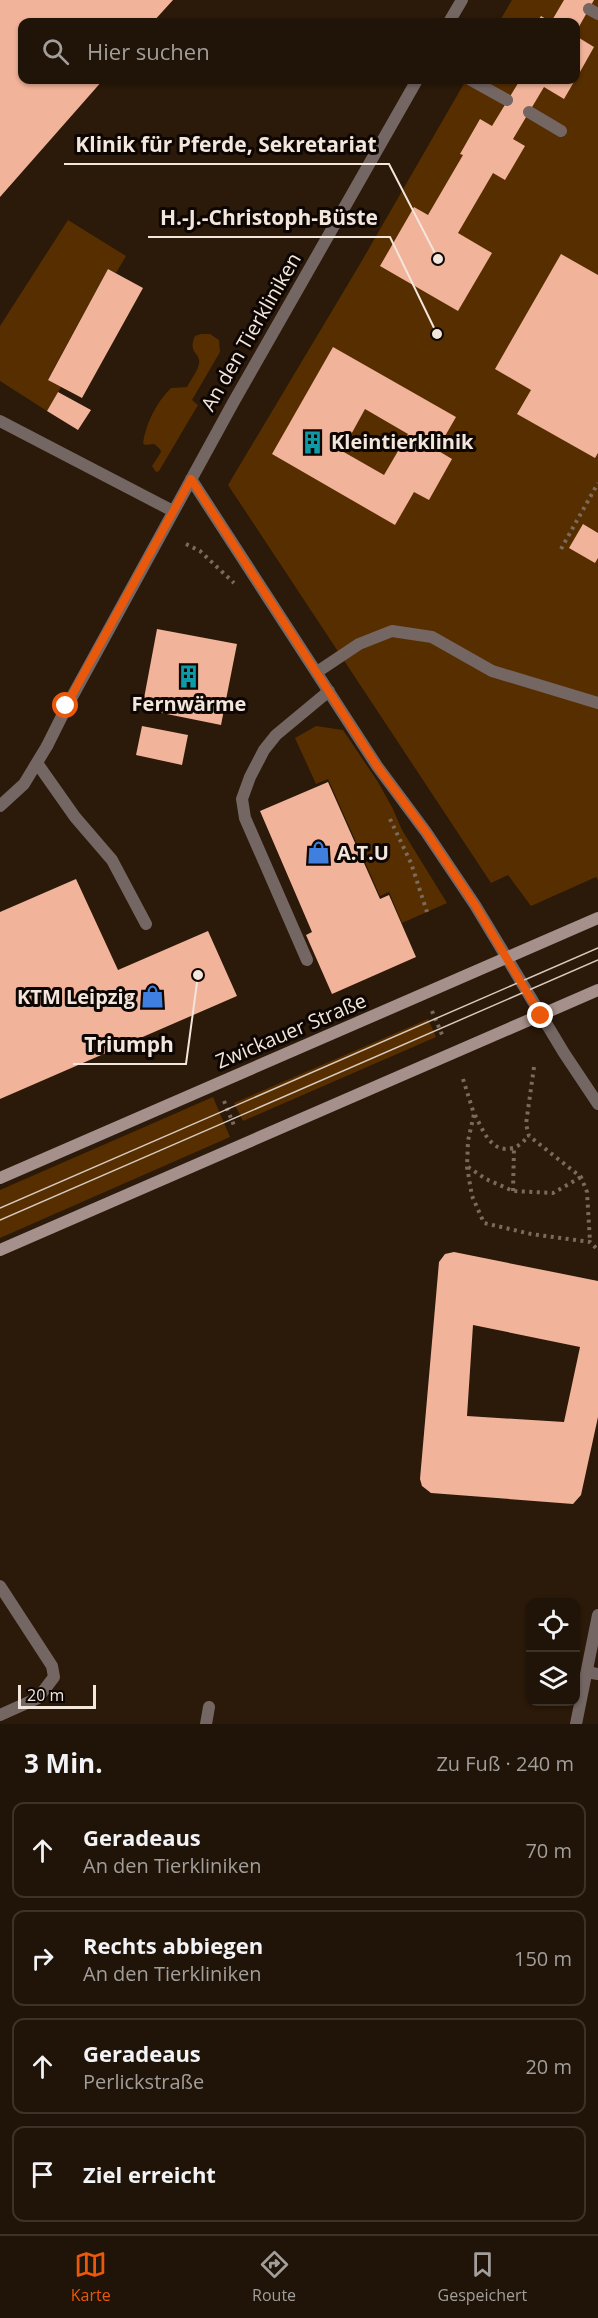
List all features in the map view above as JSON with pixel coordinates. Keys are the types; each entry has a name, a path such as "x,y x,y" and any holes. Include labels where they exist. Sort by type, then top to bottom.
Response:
{"main road":[{"name":"Zwickauer Straße","path":"0,1178 598,918"},
{"path":"0,1250 598,990"}],"street":[{"path":"451,18 462,0"},
{"name":"An den Tierkliniken","path":"0,806 24,784 47,746 66,706 173,511 415,84"},
{"path":"478,84 507,100"},
{"path":"529,112 561,131"},
{"path":"0,421 173,511"},
{"path":"191,479 377,766 451,868 541,1016 598,1104"},
{"path":"317,672 359,644 392,631 432,637 492,671 598,703"},
{"path":"307,960 245,818 242,799 250,777 270,742 329,691"},
{"path":"37,763 75,817 112,860 146,924"},
{"path":"0,1586 52,1666 54,1677 38,1698 0,1715"},
{"path":"576,1724 593,1673 598,1615"},
{"path":"206,1724 209,1707"}],"path":[{"path":"561,549 598,483"},
{"path":"186,544 200,551 235,585"},
{"path":"388,816 411,863 428,912"},
{"path":"429,1004 447,1045"},
{"path":"534,1067 526,1124 530,1136 581,1177 587,1192 590,1242"},
{"path":"463,1079 474,1114 489,1141 498,1148 514,1148 530,1136"},
{"path":"217,1084 242,1145"},
{"path":"474,1114 468,1141 467,1167 472,1196 484,1223 590,1242 598,1250"},
{"path":"513,1191 514,1148"},
{"path":"467,1167 486,1179 513,1191 552,1193 570,1186 581,1177"}],"shaded area":[{"path":"512,0 598,0 598,880 596,877 531,906 508,875 491,883 228,485 360,264 464,84 580,84 580,18 501,18"},
{"path":"68,220 126,256 116,273 108,269 48,379 61,387 47,411 0,381 0,326"},
{"path":"210,334 219,340 220,352 192,400 198,405 159,471 156,472 152,466 161,452 154,444 145,445 143,443 147,428 156,407 171,388 187,387 199,364 198,357 193,350 193,342 195,336"},
{"path":"316,726 343,730 378,782 402,830 447,903 402,923 389,892 380,896 328,779 316,784 295,738"},
{"path":"428,1019 436,1037 243,1121 234,1103"},
{"path":"213,1097 230,1137 0,1238 0,1190"}],"building":[{"path":"0,0 173,0 157,18 18,18 18,84 99,84 0,197"},
{"path":"564,0 594,0 580,25 580,18 553,18"},
{"path":"580,38 594,47 580,72"},
{"path":"518,84 573,84 564,99 544,87 513,139 525,146 505,180 493,173 458,233 492,253 458,311 380,266 414,207 428,215 463,155 460,154 480,119 492,126"},
{"path":"561,254 598,275 598,453 595,458 517,414 531,390 495,369"},
{"path":"108,269 143,288 82,398 48,380"},
{"name":"Kleintierklinik","path":"333,347 456,417 437,450 452,459 429,500 414,492 395,525 272,454","holes":["365,409 408,434 384,475 342,451"]},
{"path":"58,392 91,410 78,430 47,411"},
{"path":"583,524 598,533 598,558 595,563 569,548"},
{"name":"Fernwärme","path":"157,629 237,644 221,725 142,709"},
{"path":"142,726 188,735 182,765 136,755"},
{"name":"A.T.U","path":"328,782 380,899 389,895 416,957 332,994 306,935 312,932 260,811"},
{"path":"76,879 118,970 208,931 237,996 0,1099 0,912"},
{"path":"454,1252 598,1281 598,1417 581,1495 573,1504 431,1493 422,1486 420,1479 439,1262 445,1254","holes":["473,1325 580,1347 564,1422 467,1416"]}],"tram line":[{"path":"0,1208 598,948"},
{"path":"0,1220 598,960"}],"place":[{"name":"Klinik für Pferde, Sekretariat","path":"438,259"},
{"name":"H.-J.-Christoph-Büste","path":"437,334"},
{"name":"Kleintierklinik","path":"313,442"},
{"name":"Fernwärme","path":"189,677"},
{"name":"A.T.U","path":"319,853"},
{"name":"Triumph","path":"198,975"},
{"name":"KTM Leipzig","path":"153,997"}],"route":[{"path":"66,706 191,479 377,766 426,832 475,905 541,1016"}]}
